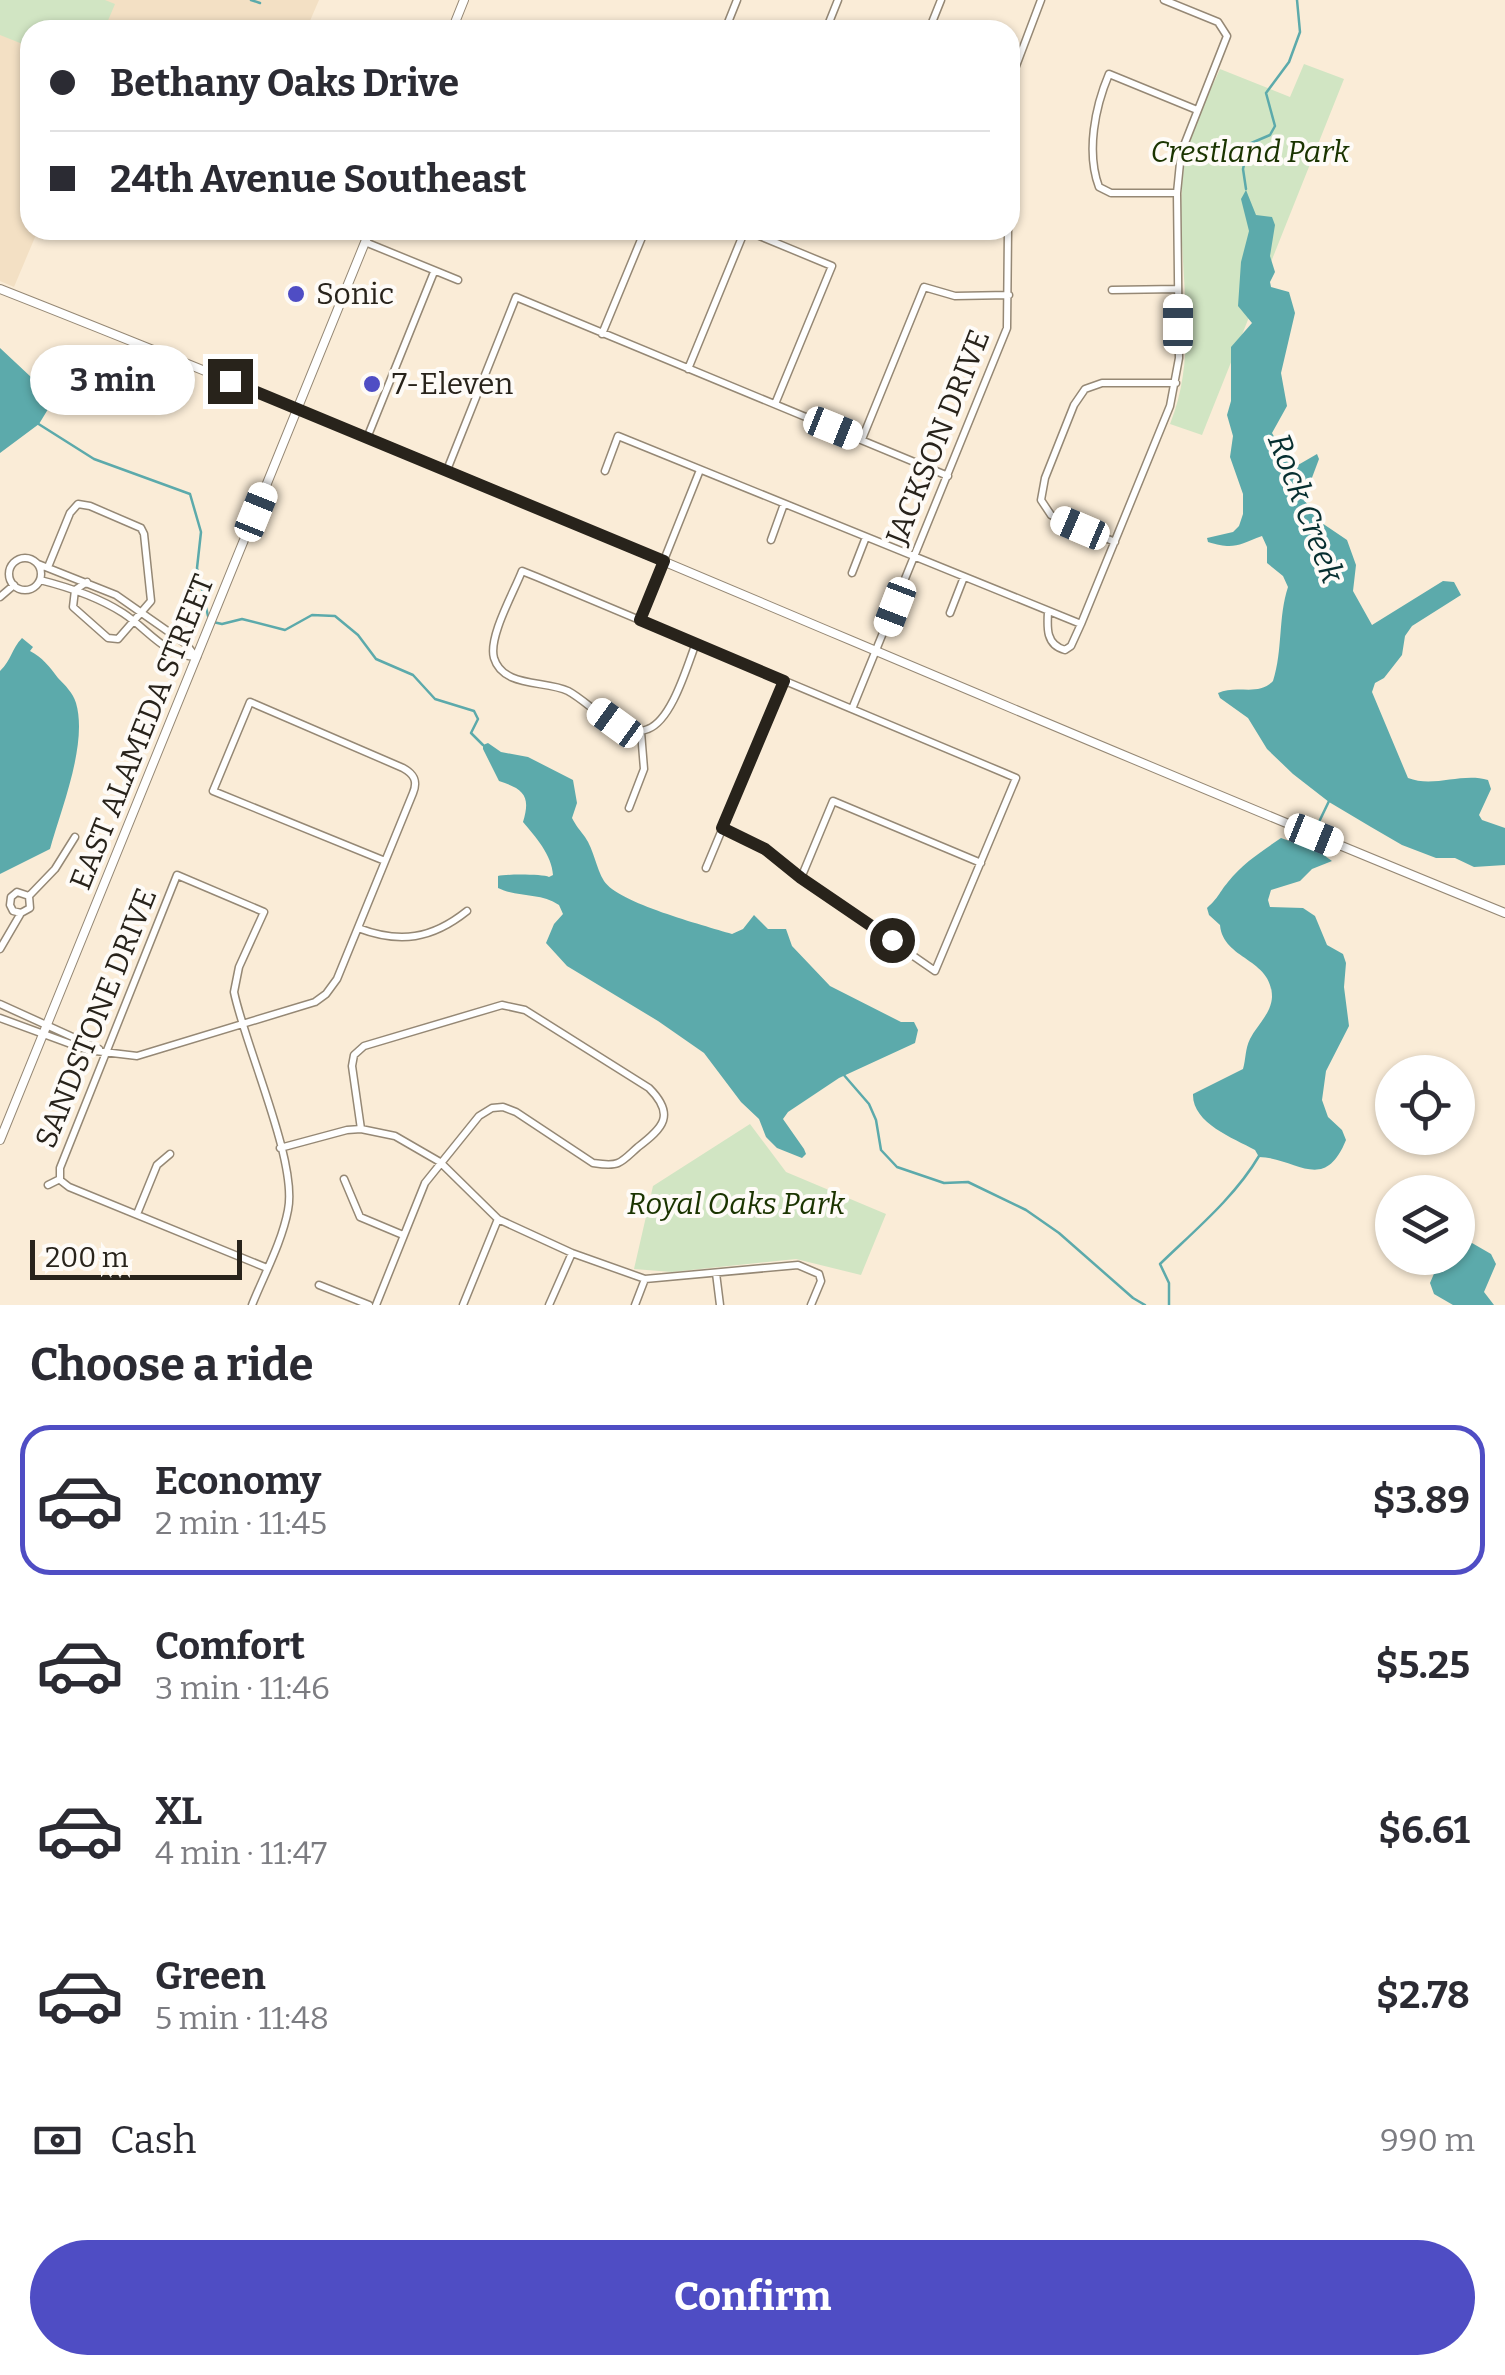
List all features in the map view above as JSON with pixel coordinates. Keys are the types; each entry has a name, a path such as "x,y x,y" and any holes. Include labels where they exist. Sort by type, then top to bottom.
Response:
{"street":[{"path":"1020,56 1042,0"},
{"path":"1048,612 1049,637 1062,650 1072,646 1176,383 1177,193 1181,153 1226,40 1225,30 1212,19 1164,0"},
{"path":"1177,193 1106,192 1097,182 1094,125 1098,104 1109,74 1197,110"},
{"path":"602,334 642,240"},
{"path":"688,369 741,240"},
{"path":"769,240 832,266 775,404"},
{"name":"JACKSON DRIVE","path":"852,710 1004,337 1009,295 1008,240"},
{"path":"365,242 458,280"},
{"name":"EAST ALAMEDA STREET","path":"0,1140 50,1025 365,242"},
{"path":"367,438 434,272"},
{"path":"862,439 924,286 955,296 1009,295"},
{"path":"0,289 447,470 1191,785 1505,913"},
{"path":"1112,290 1178,289"},
{"path":"447,470 516,297 948,476"},
{"path":"1114,542 1050,515 1042,506 1041,489 1074,405 1085,389 1102,383 1176,383"},
{"path":"605,471 618,436 1082,624"},
{"path":"640,620 700,470"},
{"path":"48,567 70,513 78,504 138,525 144,534 152,594 142,613 118,640 108,638 73,607 76,590 87,582"},
{"path":"770,540 784,504"},
{"path":"852,573 866,537"},
{"path":"40,580 28,590 14,585 10,575 13,564 28,559 116,595 186,644 197,658"},
{"path":"38,564 40,580"},
{"path":"696,644 667,713 654,727 641,732 620,727 561,688 512,679 498,666 493,645 522,571 1016,778 935,971 765,849 722,828"},
{"path":"950,614 964,577"},
{"path":"40,580 76,590 119,611 166,648 181,656 197,658"},
{"path":"0,597 14,585"},
{"path":"706,868 784,681"},
{"path":"0,1018 88,1050 147,1054 294,1010 326,994 337,979 416,788 414,776 250,702 213,791 385,861"},
{"path":"629,808 644,769 641,732"},
{"path":"801,878 833,800 982,863"},
{"path":"0,949 21,913 30,908 29,896 55,869 75,837"},
{"name":"SANDSTONE DRIVE","path":"243,1025 234,992 236,975 264,912 177,875 60,1168 60,1179 64,1186 267,1268"},
{"path":"21,913 11,908 12,896 18,892 29,896"},
{"path":"358,928 400,939 450,925 467,911"},
{"path":"0,1004 106,1052"},
{"path":"319,1285 372,1305 424,1183 479,1116 492,1108 516,1112 593,1163 606,1164 618,1163 659,1130 664,1110 661,1100 649,1088 525,1010 502,1005 364,1046 354,1055 352,1066 362,1129"},
{"path":"243,1025 288,1176 289,1203 252,1305"},
{"path":"280,1148 362,1129 395,1136 440,1162 498,1219 572,1253 645,1279 798,1265 814,1269 821,1281 811,1305"},
{"path":"137,1214 157,1166 170,1154"},
{"name":"SANDSTONE DRIVE","path":"48,1185 60,1179"},
{"path":"344,1179 360,1216 403,1235"},
{"path":"463,1305 498,1219"},
{"path":"549,1305 572,1253"},
{"path":"716,1273 720,1305"},
{"path":"634,1305 645,1279"}],"shaded area":[{"path":"0,0 319,0 310,20 20,20 20,240 34,240 14,287 0,281"}],"green space":[{"path":"0,0 105,0 115,4 108,20 20,20 20,43 0,35"},
{"name":"Crestland Park","path":"1304,64 1344,79 1202,435 1170,424 1185,358 1181,222 1188,144 1220,69 1290,97"},
{"name":"Royal Oaks Park","path":"750,1124 786,1172 886,1214 861,1275 796,1259 672,1272 634,1269 653,1186"}],"water":[{"path":"1246,190 1256,215 1272,217 1275,225 1270,256 1275,272 1271,287 1289,292 1295,313 1281,373 1287,406 1272,433 1287,448 1295,464 1317,454 1319,459 1304,499 1316,519 1347,540 1356,565 1353,591 1372,625 1443,581 1454,582 1461,595 1412,626 1405,636 1402,655 1384,678 1375,683 1372,692 1408,778 1488,780 1491,789 1479,815 1482,820 1505,828 1505,865 1474,867 1455,858 1436,858 1402,845 1329,802 1267,749 1248,718 1218,693 1261,688 1273,681 1288,587 1283,576 1267,563 1262,536 1230,546 1208,542 1207,538 1233,532 1243,514 1243,494 1230,457 1233,436 1227,415 1231,401 1231,347 1252,323 1238,306 1241,262 1249,231 1241,199"},
{"path":"0,348 53,401 39,424 0,453"},
{"path":"22,638 73,696 79,737 50,849 0,874 0,671"},
{"path":"488,743 501,752 528,757 573,780 577,803 572,818 588,842 604,881 612,889 662,912 732,934 743,929 754,915 768,929 786,929 792,946 830,986 901,1022 914,1022 918,1030 915,1043 839,1078 788,1112 783,1119 804,1149 806,1154 802,1158 777,1148 766,1137 759,1119 704,1053 567,966 546,943 563,914 559,905 498,888 498,876 553,875 546,853 523,822 526,800 514,787 499,781 483,749"},
{"path":"1281,838 1318,851 1332,861 1312,869 1300,881 1271,890 1270,907 1303,908 1315,916 1327,945 1343,954 1346,963 1344,987 1349,1026 1326,1071 1322,1100 1328,1117 1342,1130 1346,1140 1338,1156 1319,1169 1259,1157 1255,1150 1206,1121 1194,1104 1193,1094 1243,1069 1248,1043 1272,997 1264,974 1229,946 1207,908 1240,869"},
{"path":"1475,1245 1491,1254 1496,1264 1484,1292 1494,1305 1453,1305 1434,1294 1430,1283 1433,1275 1475,1275"}],"waterway":[{"path":"251,0 260,3"},
{"name":"Rock Creek","path":"1246,189 1243,169 1249,144 1270,135 1275,126 1266,93 1289,62 1300,32 1297,0"},
{"path":"37,423 94,459 190,494 201,532 197,568 208,616"},
{"path":"213,622 242,619 285,630 312,615 335,616 358,635 376,659 413,675 435,699 474,711 478,719 471,733 483,745"},
{"name":"Rock Creek","path":"1318,824 1330,799"},
{"path":"843,1074 869,1104 881,1150 897,1167 944,1183 968,1182 1026,1210 1145,1305"},
{"name":"Rock Creek","path":"1169,1305 1169,1283 1160,1264 1226,1199 1259,1156"}],"place":[{"name":"Sonic","path":"296,294"},
{"name":"7-Eleven","path":"372,384"}],"route":[{"path":"230,381 664,561 640,620 784,681 722,828 765,849 892,940"}]}
